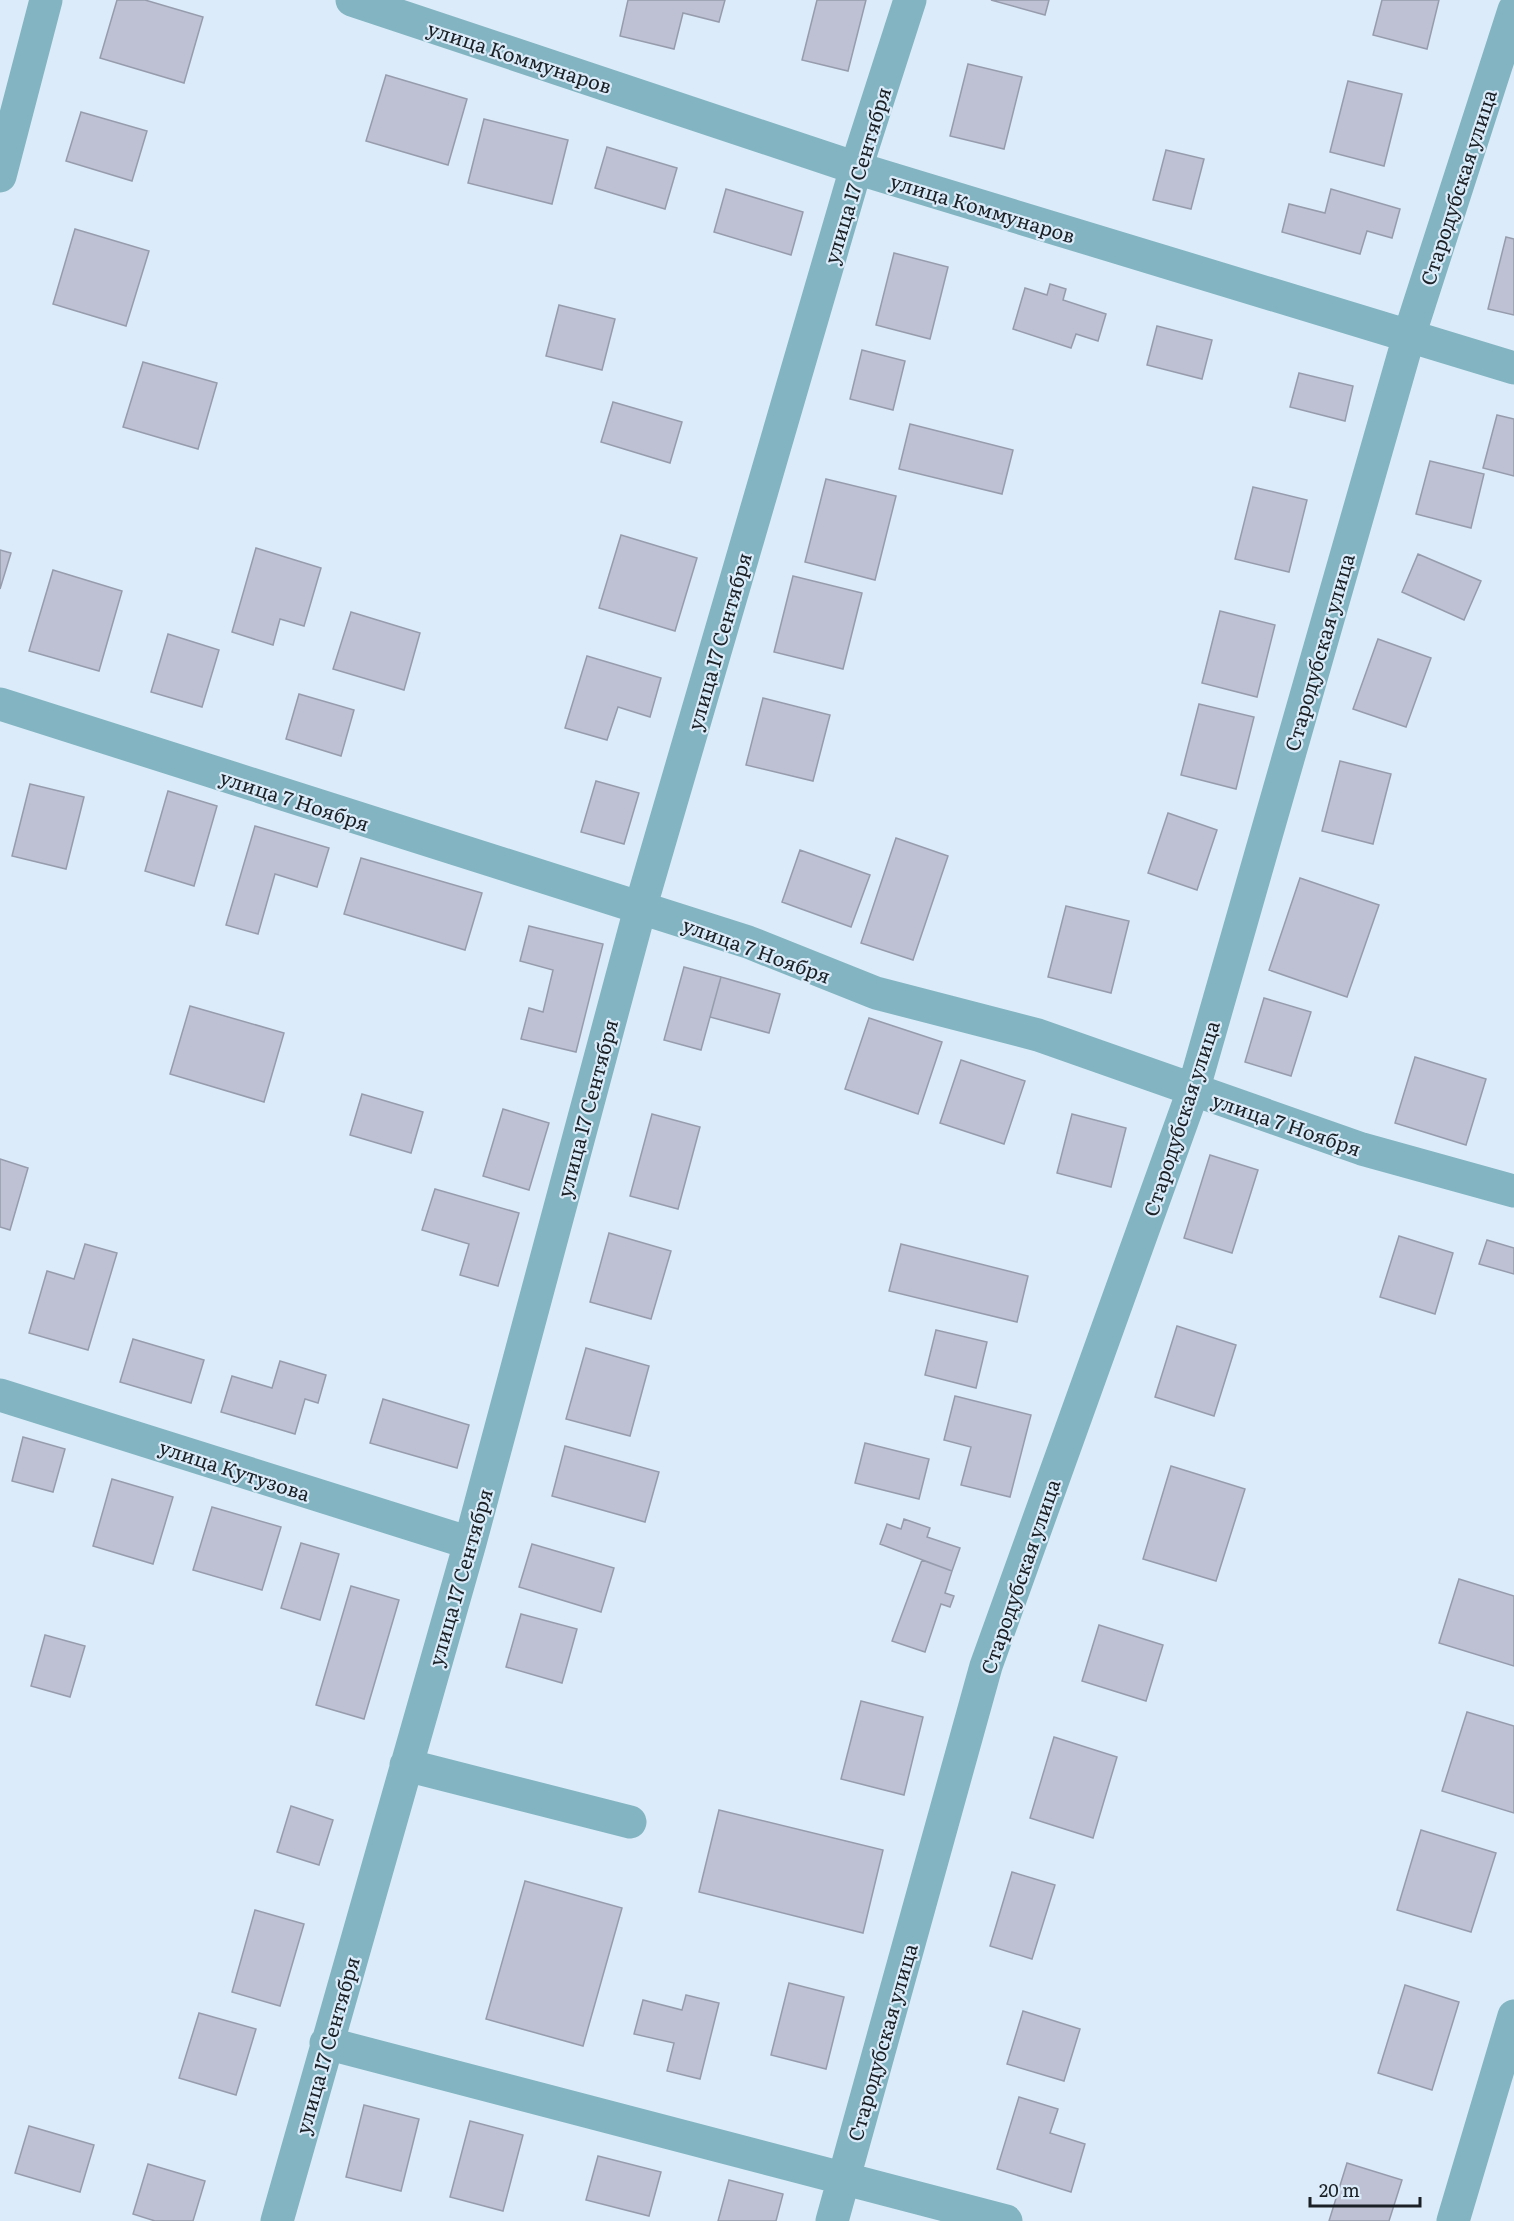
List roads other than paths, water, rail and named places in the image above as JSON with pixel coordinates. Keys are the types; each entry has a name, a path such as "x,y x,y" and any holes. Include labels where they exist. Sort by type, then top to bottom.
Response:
{"street":[{"path":"0,176 46,0"},
{"name":"улица Коммунаров","path":"352,0 856,168 1514,368"},
{"name":"улица 17 Сентября","path":"277,2221 470,1543 640,909 856,168 910,0"},
{"name":"Стародубская улица","path":"832,2221 986,1666 1193,1091 1409,336 1514,10"},
{"name":"улица 7 Ноября","path":"0,704 748,942 876,993 1038,1035 1362,1149 1514,1191"},
{"name":"улица Кутузова","path":"0,1395 470,1543"},
{"path":"406,1765 630,1822"},
{"path":"1453,2221 1514,2016"},
{"path":"326,2043 1006,2221"}]}
